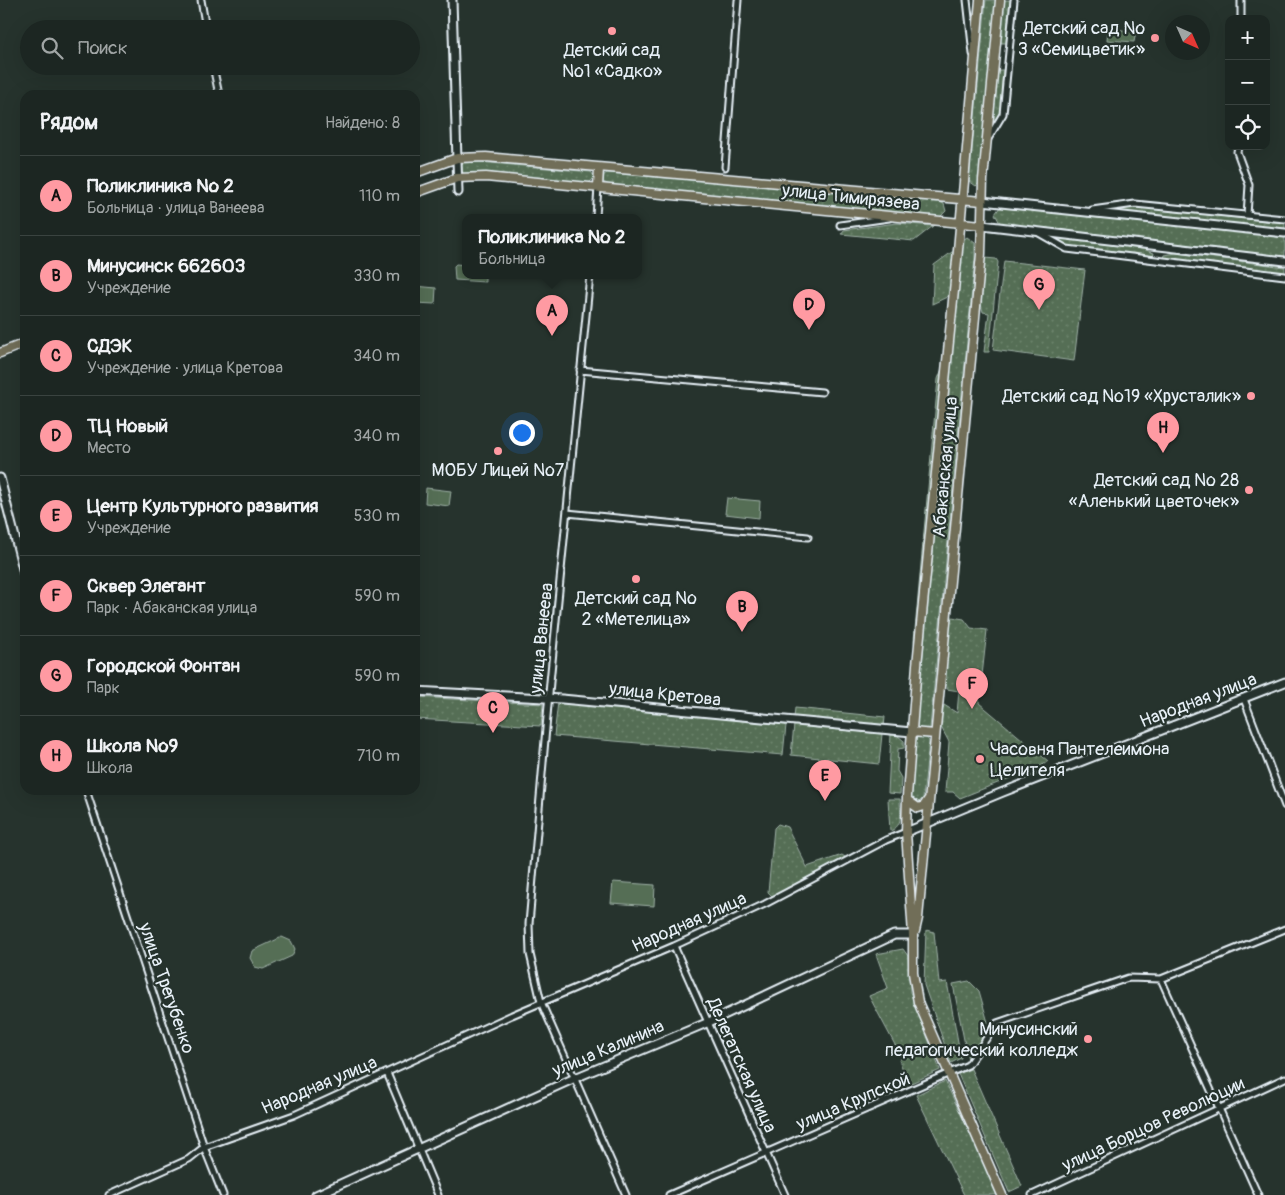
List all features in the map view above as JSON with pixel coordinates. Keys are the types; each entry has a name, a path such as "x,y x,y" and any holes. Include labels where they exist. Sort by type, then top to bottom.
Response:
{"main road":[{"name":"Абаканская улица","path":"980,0 912,732 906,832 913,935 914,988 918,1002 1002,1195"},
{"name":"Абаканская улица","path":"913,935 918,918 927,823 982,225 982,201 1000,0"},
{"name":"улица Тимирязева","path":"420,171 457,158 486,157 982,201"},
{"path":"598,187 600,168"},
{"name":"улица Тимирязева","path":"420,191 457,178 486,177 982,225"},
{"path":"0,353 20,345"},
{"path":"912,732 935,734"},
{"path":"907,800 918,808 924,806 929,799"}],"street":[{"path":"201,0 204,20"},
{"path":"452,0 458,192"},
{"path":"725,167 738,0"},
{"path":"967,0 974,62"},
{"path":"987,142 1004,114 1014,0"},
{"path":"1241,0 1241,15"},
{"path":"215,75 217,90"},
{"path":"1238,150 1248,185 1247,215"},
{"path":"596,214 598,187"},
{"name":"улица Тимирязева","path":"982,201 1285,233"},
{"path":"1084,212 1135,204 1285,219"},
{"path":"840,225 899,217"},
{"name":"улица Тимирязева","path":"982,225 1285,261"},
{"path":"1034,230 1068,249 1285,276"},
{"name":"улица Ванеева","path":"590,279 529,924 530,954 541,1002 626,1195"},
{"path":"580,370 822,392"},
{"path":"0,478 20,557"},
{"path":"567,513 808,537"},
{"name":"Народная улица","path":"109,1195 189,1159 204,1147 294,1115 541,1002 674,946 765,904 886,840 1285,682"},
{"name":"улица Кретова","path":"420,691 549,699 912,732"},
{"path":"1244,698 1285,806"},
{"name":"улица Трегубенко","path":"88,795 204,1147 223,1195"},
{"name":"улица Крупской","path":"669,1195 968,1065 997,1023 1128,978 1161,979 1285,929"},
{"name":"улица Калинина","path":"316,1195 575,1078 709,1022 894,935 913,935"},
{"name":"Делегатская улица","path":"674,946 785,1195"},
{"path":"1161,979 1258,1195"},
{"path":"388,1073 438,1195"},
{"name":"улица Борцов Революции","path":"1032,1195 1285,1078"}],"green space":[{"path":"986,0 996,0 979,183 976,186 969,181"},
{"path":"1002,0 1010,0 1006,43 1001,43 999,31"},
{"path":"1108,29 1136,31 1134,42 1107,40"},
{"path":"999,70 1003,70 1000,112 991,131 995,82"},
{"path":"479,162 591,172 595,177 589,183 463,174 460,171 459,165 461,163"},
{"path":"607,173 935,200 944,204 946,211 940,217 610,185 603,182 604,175"},
{"path":"1000,207 1285,237 1285,258 1000,223 995,214"},
{"path":"1133,207 1285,223 1285,230 1104,212"},
{"path":"897,223 933,226 914,241 841,234 844,230"},
{"path":"967,237 975,243 975,258 930,728 927,730 916,727 963,240"},
{"path":"1051,237 1143,249 1154,253 1153,257 1164,258 1165,255 1176,253 1285,267 1285,275 1067,247"},
{"path":"954,252 951,287 947,297 932,304 934,265"},
{"path":"985,258 996,259 998,262 989,352 984,352 989,313 983,312 981,304"},
{"path":"1004,261 1085,270 1074,361 993,350"},
{"path":"456,264 462,265 462,279 485,279 485,282 455,280 454,266"},
{"path":"420,286 436,288 435,304 420,303"},
{"path":"943,366 915,651 914,640 938,379"},
{"path":"426,488 451,491 449,506 425,503"},
{"path":"727,498 760,501 759,518 725,514"},
{"path":"952,617 964,619 971,628 987,630 979,703 1048,761 1043,765 960,798 953,792 945,792 949,742 940,725 944,705 957,713 959,691 947,689 944,678 950,619"},
{"path":"420,697 543,704 541,726 420,719"},
{"path":"558,702 786,725 783,755 554,736"},
{"path":"795,708 885,717 884,727 794,718"},
{"path":"794,725 882,734 879,764 791,755"},
{"path":"891,734 897,735 904,741 904,748 898,749 897,771 901,778 900,794 888,793"},
{"path":"918,736 926,737 929,741 923,798 919,802 910,797 915,739"},
{"path":"888,799 900,799 901,814 897,826 890,831"},
{"path":"778,824 787,827 807,867 842,855 845,857 845,860 812,875 773,897 768,892 774,828"},
{"path":"613,882 655,885 654,906 611,903"},
{"path":"926,930 934,932 939,983 947,982 961,1058 951,1063 924,985"},
{"path":"282,937 291,941 295,949 292,956 263,969 255,967 250,958 252,951"},
{"path":"903,949 908,956 910,992 940,1070 909,1084 899,1060 902,1058 869,996 888,988 876,954"},
{"path":"969,981 979,991 989,1026 968,1060 953,984"},
{"path":"971,1069 1022,1186 1009,1192 958,1074"},
{"path":"945,1081 999,1195 964,1195 916,1095"}],"place":[{"name":"Детский сад №1 «Cадко»","path":"612,31"},
{"name":"Детский сад № 3 «Семицветик»","path":"1155,38"},
{"name":"Городской Фонтан","path":"1039,310"},
{"name":"ТЦ Новый","path":"809,330"},
{"name":"Поликлиника № 2","path":"552,336"},
{"name":"Детский сад №19 «Хрусталик»","path":"1251,396"},
{"name":"МОБУ Лицей №7","path":"498,451"},
{"name":"Школа №9","path":"1163,453"},
{"name":"Детский сад № 28 «Аленький цветочек»","path":"1249,490"},
{"name":"Детский сад № 2 «Метелица»","path":"636,579"},
{"name":"Минусинск 662603","path":"742,632"},
{"name":"Сквер Элегант","path":"972,709"},
{"name":"СДЭК","path":"493,733"},
{"name":"Часовня Пантелеимона Целителя","path":"980,759"},
{"name":"Центр Культурного развития","path":"825,801"},
{"name":"Минусинский педагогический колледж","path":"1088,1039"}]}
